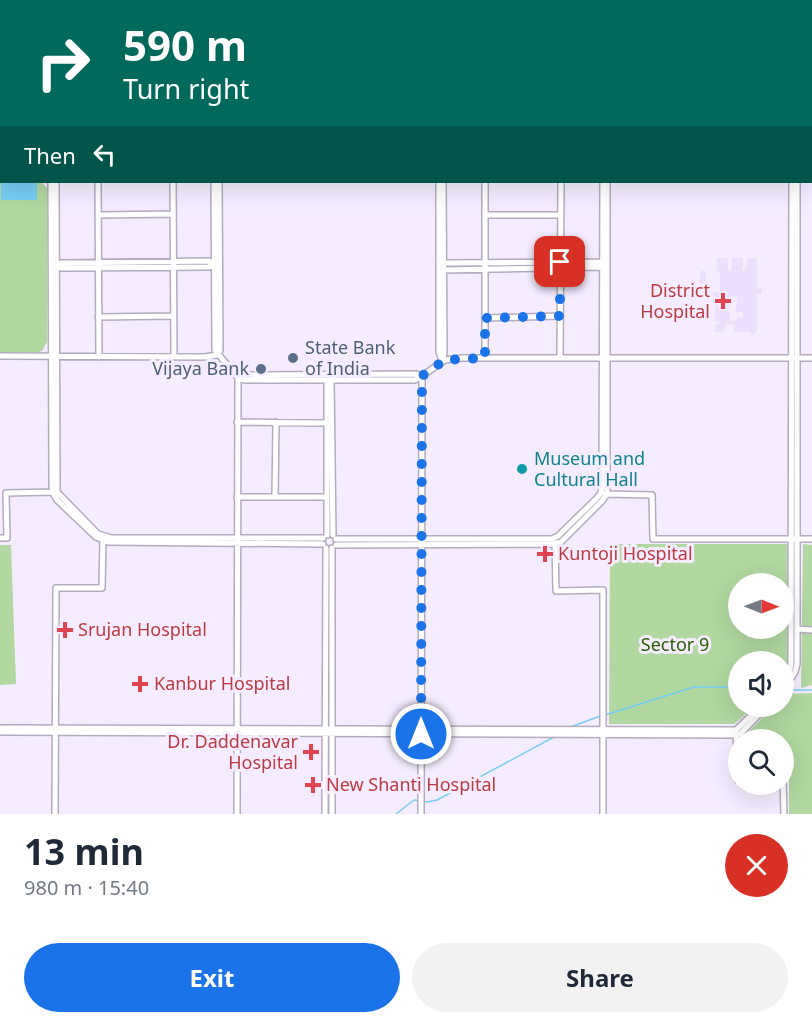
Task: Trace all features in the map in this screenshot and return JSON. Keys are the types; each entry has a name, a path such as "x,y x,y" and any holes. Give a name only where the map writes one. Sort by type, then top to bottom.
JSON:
{"street":[{"path":"51,183 55,492 57,500 96,537 330,542 555,541 604,494 652,495 652,539 812,539"},
{"path":"54,356 56,183"},
{"path":"98,183 99,357"},
{"path":"173,183 174,357"},
{"path":"214,183 214,350 238,378 245,380 416,374 422,376"},
{"path":"218,355 220,350 219,183"},
{"path":"441,183 444,266 442,362"},
{"path":"441,183 439,352 442,362"},
{"path":"485,183 485,358"},
{"path":"560,358 561,183"},
{"path":"604,494 605,183"},
{"path":"792,183 795,358"},
{"path":"791,651 797,183"},
{"path":"98,215 173,214"},
{"path":"485,215 560,215"},
{"path":"56,265 61,268 173,264 209,267 214,264"},
{"path":"444,266 604,265"},
{"path":"98,317 173,316"},
{"path":"485,318 560,316"},
{"path":"0,356 218,355"},
{"path":"422,376 442,362 462,358 812,358"},
{"path":"422,376 422,814"},
{"path":"237,814 238,378"},
{"path":"329,378 327,497 330,542"},
{"path":"326,814 329,731 329,378"},
{"path":"237,422 327,423"},
{"path":"275,497 276,422"},
{"path":"0,538 7,538 6,493 55,492"},
{"path":"237,497 327,497"},
{"path":"55,814 56,588 102,588 103,538"},
{"path":"794,539 797,629 797,664 794,669"},
{"path":"555,541 556,591 603,590 603,814"},
{"path":"797,629 812,630"},
{"path":"739,729 750,717"},
{"path":"745,729 756,717"},
{"path":"0,730 421,732 575,729 728,732"},
{"path":"329,731 332,814"},
{"path":"556,731 568,734 603,731"},
{"path":"783,795 784,814"}],"shaded area":[{"name":"District Hospital","path":"732,257 743,258 742,270 746,271 747,258 757,258 757,288 762,288 762,294 757,294 757,332 754,335 750,332 734,332 734,324 725,324 724,332 715,332 716,324 719,324 719,321 715,321 716,296 700,293 700,271 706,271 706,292 720,292 717,258 728,258 728,270 731,271","holes":["731,296 737,296 736,312 743,312 743,317 730,321 730,312 726,312 726,307 730,307"]}],"green space":[{"path":"0,183 42,183 47,188 47,342 42,351 38,352 0,352"},
{"name":"Sector 9","path":"610,544 787,544 787,573 728,573 728,639 787,639 787,651 728,651 728,717 742,717 734,724 609,724"},
{"path":"803,544 812,545 812,685 801,688"},
{"path":"0,545 11,545 16,684 0,685"},
{"path":"812,693 812,814 789,814 789,795 794,795 794,729 751,729 763,717 794,717 794,694"}],"water":[{"path":"1,183 37,183 37,200 1,200"}],"waterway":[{"path":"605,715 694,687 728,687"},
{"path":"794,690 812,690"},
{"path":"568,728 600,716"},
{"path":"396,814 414,800 427,802 437,800 554,737"}],"place":[{"name":"District Hospital","path":"723,301"},
{"name":"State Bank of India","path":"293,358"},
{"name":"Vijaya Bank","path":"261,369"},
{"name":"Museum and Cultural Hall","path":"522,469"},
{"name":"Kuntoji Hospital","path":"545,554"},
{"name":"Srujan Hospital","path":"65,630"},
{"name":"Kanbur Hospital","path":"140,684"},
{"name":"Dr. Daddenavar Hospital","path":"311,752"},
{"name":"New Shanti Hospital","path":"313,785"}],"route":[{"path":"421,734 422,376 445,360 485,358 485,318 560,316 560,262"}]}
